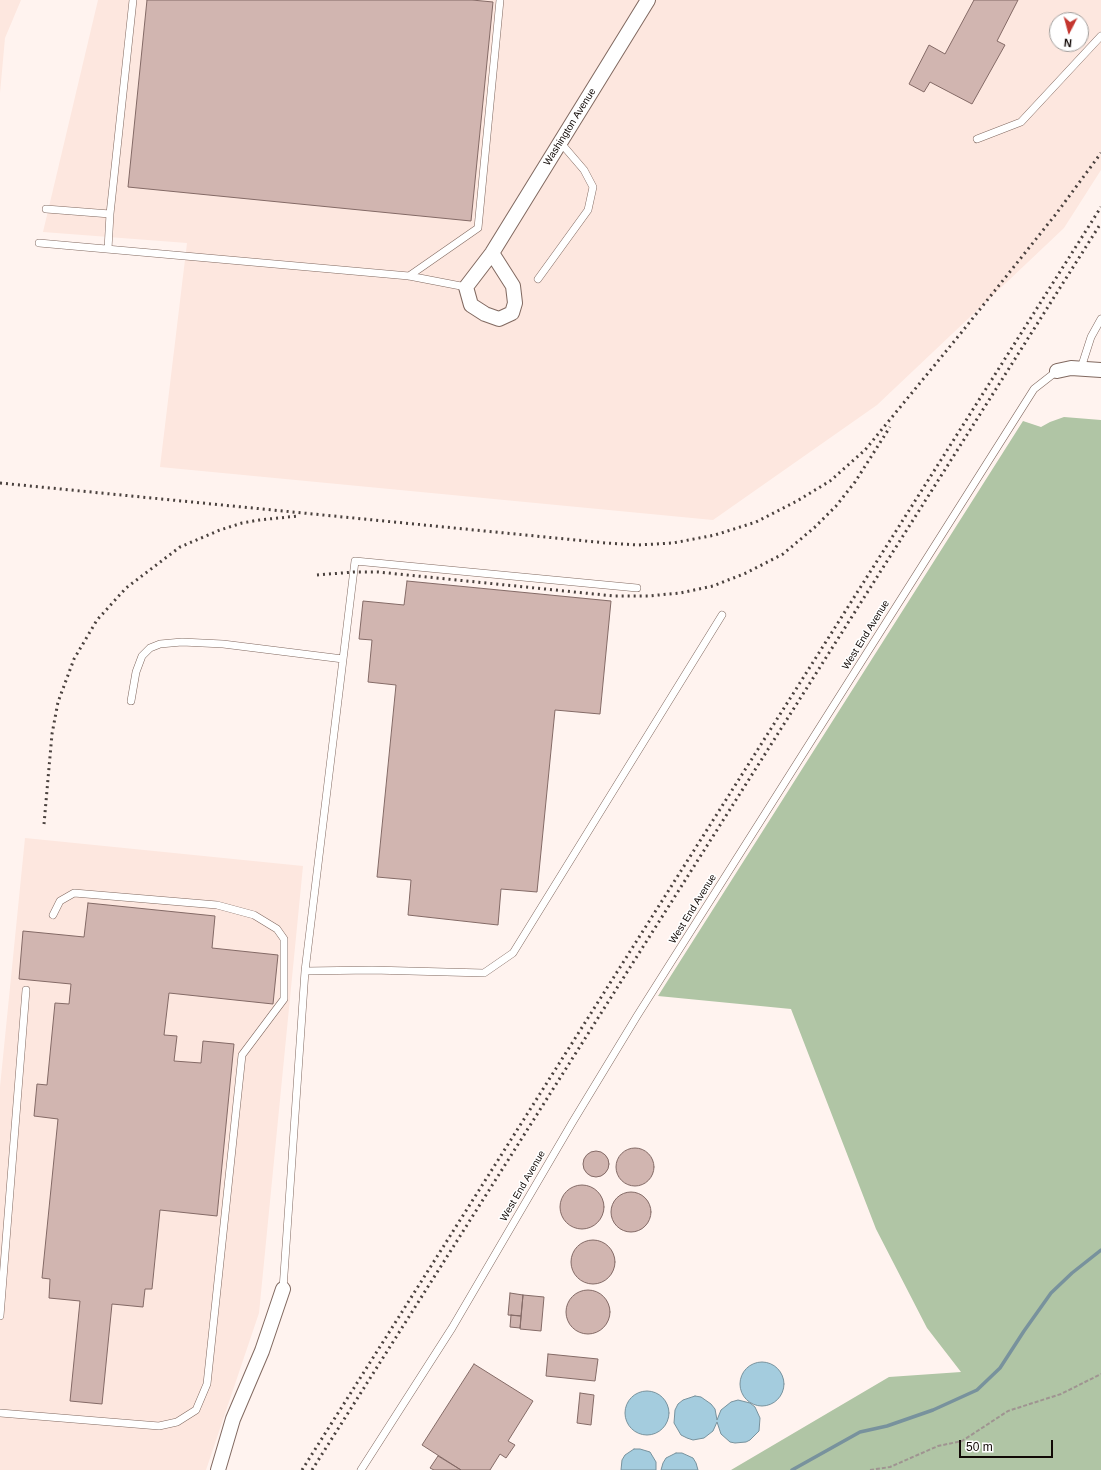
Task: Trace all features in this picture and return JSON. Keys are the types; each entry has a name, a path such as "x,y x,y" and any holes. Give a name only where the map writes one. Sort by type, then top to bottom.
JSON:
{"street":[{"name":"Washington Avenue","path":"466,287 492,253 648,0"},
{"path":"466,287 471,305 485,314 499,319 512,313 515,303 514,286 492,253"},
{"path":"1057,371 1071,368 1101,370"},
{"path":"218,1470 233,1419 262,1351 283,1289"}],"lane":[{"path":"108,249 110,214 133,0"},
{"path":"409,276 478,228 500,0"},
{"path":"977,139 1021,122 1101,36"},
{"path":"538,279 588,210 593,187 584,170 560,142"},
{"path":"46,209 110,214"},
{"path":"39,243 409,276 466,287"},
{"path":"1081,368 1091,337 1101,319"},
{"name":"West End Avenue","path":"361,1470 452,1328 572,1122 701,914 1034,389 1057,371"},
{"path":"283,1289 305,971 355,561 637,588"},
{"path":"305,971 372,970 484,973 513,953 722,615"},
{"path":"131,701 136,672 142,656 150,648 160,644 182,642 223,644 343,659"},
{"path":"0,1413 158,1426 177,1422 196,1410 208,1384 242,1055 284,999 284,939 277,928 254,915 217,905 74,892 60,901 53,915"},
{"path":"0,1316 26,990"}],"path":[{"path":"870,1470 890,1467 938,1446 962,1441 1008,1411 1061,1394 1101,1374"}],"shaded area":[{"path":"0,0 21,0 5,38 0,93"},
{"path":"98,0 1101,0 1101,170 1064,228 877,405 713,520 160,467 187,243 43,232"},
{"path":"25,838 303,866 259,1313 206,1470 0,1470 0,1087"}],"green space":[{"path":"1064,417 1101,420 1101,1470 731,1470 889,1377 961,1372 927,1328 876,1229 791,1009 658,996 1023,421 1041,427"}],"water":[{"path":"762,1362 774,1366 780,1372 784,1384 780,1396 774,1402 762,1406 750,1402 744,1396 740,1384 744,1372 750,1366"},
{"path":"647,1391 659,1395 665,1401 669,1413 665,1425 659,1431 647,1435 635,1431 629,1425 625,1413 629,1401 635,1395"},
{"path":"695,1396 701,1397 711,1404 715,1409 717,1420 721,1410 731,1402 738,1400 750,1403 755,1407 760,1418 759,1431 746,1442 730,1442 721,1434 717,1422 713,1431 704,1438 693,1440 681,1435 674,1423 675,1410 678,1404 683,1400"},
{"path":"634,1449 650,1452 656,1462 656,1470 621,1470 622,1460 625,1455"},
{"path":"676,1453 682,1453 693,1458 698,1470 661,1470 666,1458"}],"building":[{"path":"147,0 472,0 493,2 471,221 128,187"},
{"path":"974,0 1018,0 997,41 1005,45 972,104 930,82 924,92 909,84 929,45 945,54"},
{"path":"407,581 611,601 600,714 555,710 537,892 501,889 498,925 408,915 411,880 377,877 396,685 368,682 372,640 359,639 363,601 404,605"},
{"path":"88,903 215,916 212,948 278,955 273,1004 169,993 164,1035 177,1036 174,1061 201,1063 203,1041 234,1044 217,1216 160,1210 152,1289 145,1289 143,1307 112,1304 102,1404 70,1401 80,1301 49,1298 50,1279 42,1278 58,1119 34,1116 37,1084 47,1085 55,1003 69,1004 71,984 19,979 23,931 84,937"},
{"path":"631,1148 639,1148 649,1153 653,1160 653,1174 649,1181 639,1186 631,1186 621,1181 619,1178 616,1171 616,1163 621,1153 624,1151"},
{"path":"596,1151 605,1155 609,1164 605,1173 596,1177 587,1173 583,1164 587,1155"},
{"path":"578,1185 586,1185 598,1191 604,1203 604,1211 598,1223 586,1229 578,1229 566,1223 560,1211 560,1203 566,1191"},
{"path":"631,1192 639,1194 645,1198 649,1204 651,1212 649,1220 645,1226 639,1230 631,1232 623,1230 617,1226 613,1220 611,1212 613,1204 617,1198 623,1194"},
{"path":"589,1240 597,1240 602,1241 609,1246 614,1253 614,1271 609,1278 602,1283 589,1284 581,1281 574,1274 571,1266 571,1258 574,1250 581,1243"},
{"path":"584,1290 592,1290 597,1291 604,1296 609,1303 609,1321 604,1328 597,1333 584,1334 576,1331 569,1324 566,1316 566,1308 569,1300 576,1293"},
{"path":"510,1293 523,1295 521,1316 508,1315"},
{"path":"523,1295 544,1297 541,1331 520,1329"},
{"path":"511,1315 521,1316 520,1328 510,1327"},
{"path":"548,1354 598,1359 595,1381 546,1376"},
{"path":"474,1364 533,1401 508,1441 515,1445 506,1458 500,1454 490,1470 461,1470 422,1445"},
{"path":"580,1393 594,1395 591,1425 577,1423"},
{"path":"438,1456 461,1470 434,1470 430,1468"}],"waterway":[{"path":"792,1470 860,1432 887,1426 933,1410 977,1390 1000,1368 1051,1293 1072,1273 1101,1250"}],"railway":[{"path":"0,483 606,543 638,545 673,543 715,535 756,522 797,501 830,481 865,450 1056,214 1101,153"},
{"path":"302,1470 1101,207"},
{"path":"312,1470 1101,223"},
{"path":"317,575 378,572 614,596 648,596 680,593 713,586 746,573 783,554 815,527 836,506 855,482 890,427"},
{"path":"44,824 52,734 58,702 74,659 97,620 126,588 180,547 220,530 242,523 298,516"}]}
